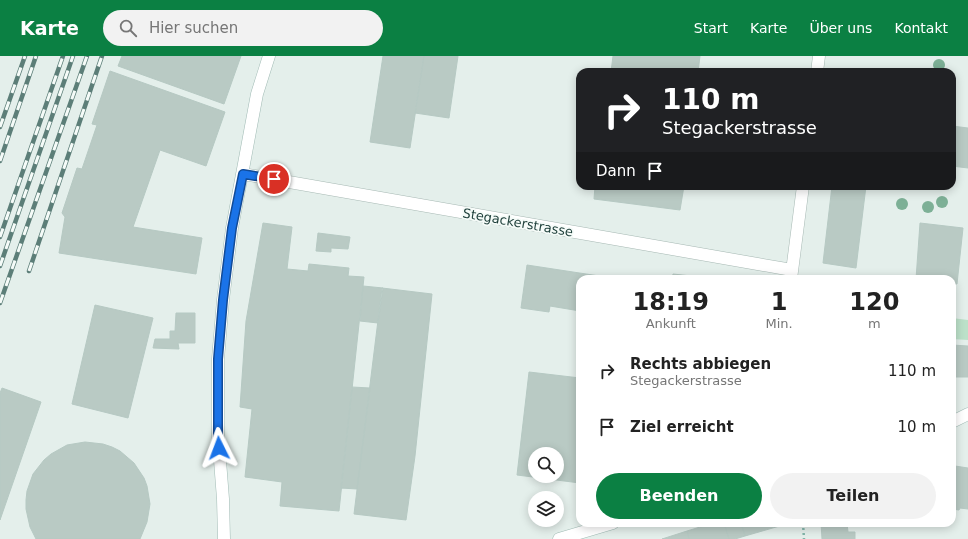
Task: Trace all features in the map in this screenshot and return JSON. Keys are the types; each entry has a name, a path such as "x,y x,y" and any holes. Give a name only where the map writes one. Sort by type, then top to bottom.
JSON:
{"street":[{"path":"224,539 223,500 218,435 218,359 223,300 232,228 257,94 269,56"},
{"path":"818,68 819,56"},
{"name":"Stegackerstrasse","path":"243,174 792,274"},
{"path":"792,274 802,190"},
{"path":"956,420 968,414"},
{"path":"559,539 592,534 605,527"}],"path":[{"path":"804,527 804,539"}],"green space":[{"path":"956,318 968,320 968,340 956,339"}],"building":[{"path":"122,56 241,56 224,104 118,66"},
{"path":"383,56 424,56 410,148 370,142"},
{"path":"424,56 458,56 449,118 415,113"},
{"path":"613,56 700,56 698,68 612,68"},
{"path":"110,71 225,112 206,166 160,150 133,227 202,238 196,274 59,253 65,217 62,213 77,168 82,169 97,125 92,124"},
{"path":"956,126 968,128 968,168 956,166"},
{"path":"595,190 683,190 680,210 594,199"},
{"path":"832,190 866,190 856,268 823,263"},
{"path":"263,223 292,227 287,269 308,271 309,264 349,268 348,276 364,277 339,511 280,506 282,482 245,477 252,409 240,407 246,321"},
{"path":"920,223 963,228 957,284 956,275 916,275"},
{"path":"318,233 350,237 348,249 331,248 331,252 316,251"},
{"path":"527,265 593,275 576,275 576,310 550,306 549,312 521,308"},
{"path":"363,286 383,288 378,323 360,321"},
{"path":"382,288 432,294 415,456 406,520 354,514"},
{"path":"95,305 153,318 128,418 72,404"},
{"path":"176,313 195,313 195,343 178,343 179,349 153,348 155,339 170,339 170,331 175,331"},
{"path":"956,345 968,346 968,377 956,377"},
{"path":"529,372 576,378 576,482 564,481 564,447 528,447 528,476 517,475"},
{"path":"352,387 370,388 357,489 341,488"},
{"path":"2,388 41,402 0,520 0,393"},
{"path":"85,442 103,444 120,451 134,463 144,478 150,504 147,522 140,539 36,539 30,527 26,509 27,491 33,474 51,454 67,445"},
{"path":"956,466 968,468 968,509 960,508 959,510 956,510"},
{"path":"700,527 725,527 729,539 689,539 687,531"},
{"path":"725,527 742,527 745,536 729,539"},
{"path":"742,527 776,527 745,536"},
{"path":"821,527 847,527 848,532 855,532 855,539 822,539"},
{"path":"687,531 689,539 662,539"}],"railway":[{"path":"0,127 25,56"},
{"path":"0,161 36,56"},
{"path":"0,237 63,56"},
{"path":"0,266 73,56"},
{"path":"0,303 87,56"},
{"path":"29,271 102,56"}],"route":[{"path":"219,448 218,359 223,300 232,228 243,174 274,179"}]}
